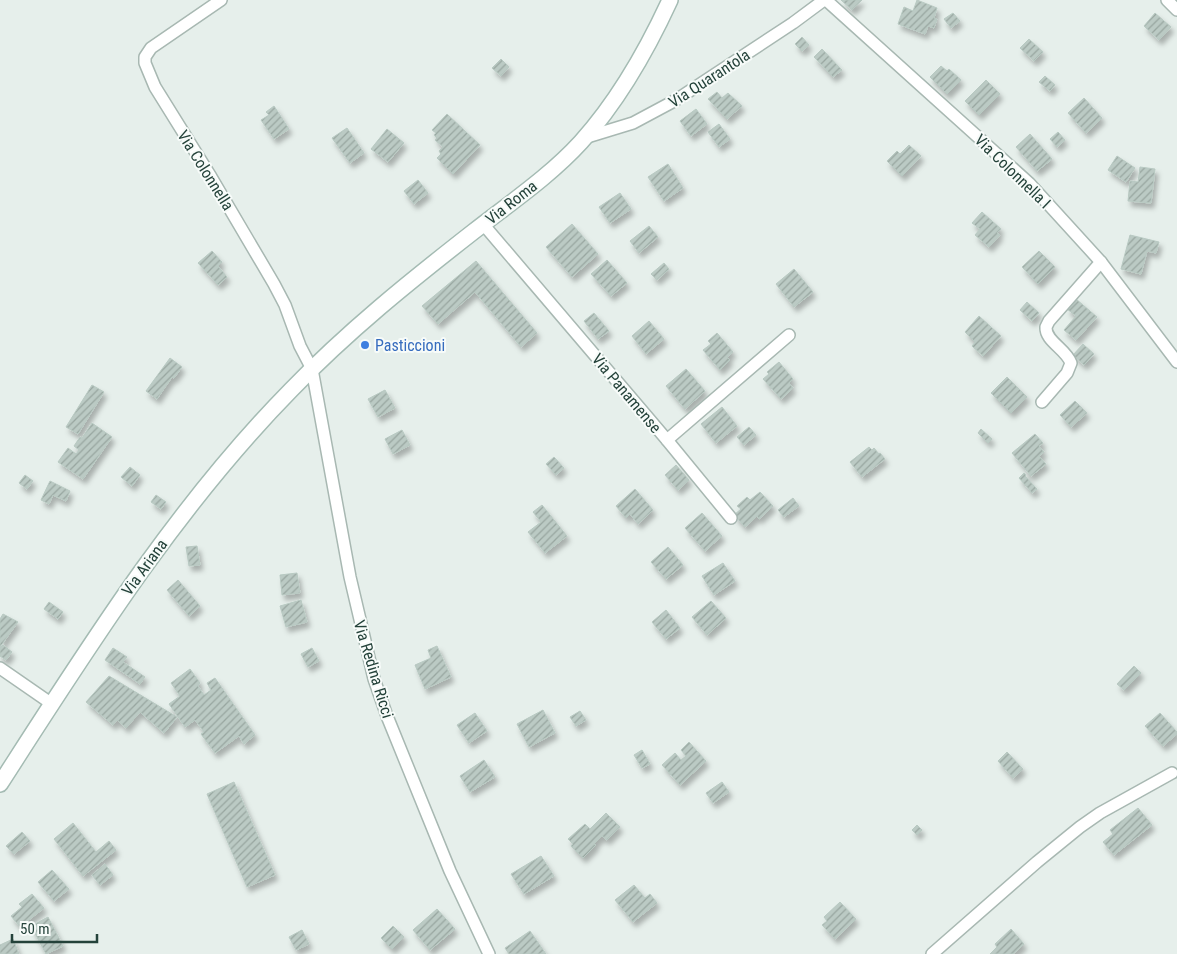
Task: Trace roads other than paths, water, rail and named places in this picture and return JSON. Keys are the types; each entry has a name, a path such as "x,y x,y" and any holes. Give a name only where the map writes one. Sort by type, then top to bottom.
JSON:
{"main road":[{"name":"Via Roma","path":"312,369 387,300 540,180 584,138 623,85 670,0"},
{"name":"Via Ariana","path":"0,784 119,602 174,525 246,438 312,369"}],"street":[{"name":"Via Colonnella","path":"221,0 151,48 145,57 145,62 162,99 211,177 274,284 285,305 300,346 312,369"},
{"name":"Via Quarantola","path":"584,138 633,123 676,100 825,0"},
{"name":"Via Colonnella I","path":"825,0 1029,184 1101,262 1177,362"},
{"path":"1167,0 1177,10"},
{"name":"Via Panamense","path":"483,224 667,440 789,335"},
{"path":"1042,402 1067,373 1071,363 1065,353 1048,336 1046,327 1101,262"},
{"name":"Via Redina Ricci","path":"312,369 350,577 374,679 387,716 450,870 489,954"},
{"path":"667,440 731,518"},
{"path":"0,668 52,704"},
{"path":"932,954 1080,827 1100,813 1172,773"}],"place":[{"name":"Pasticcioni","path":"365,345"}]}
